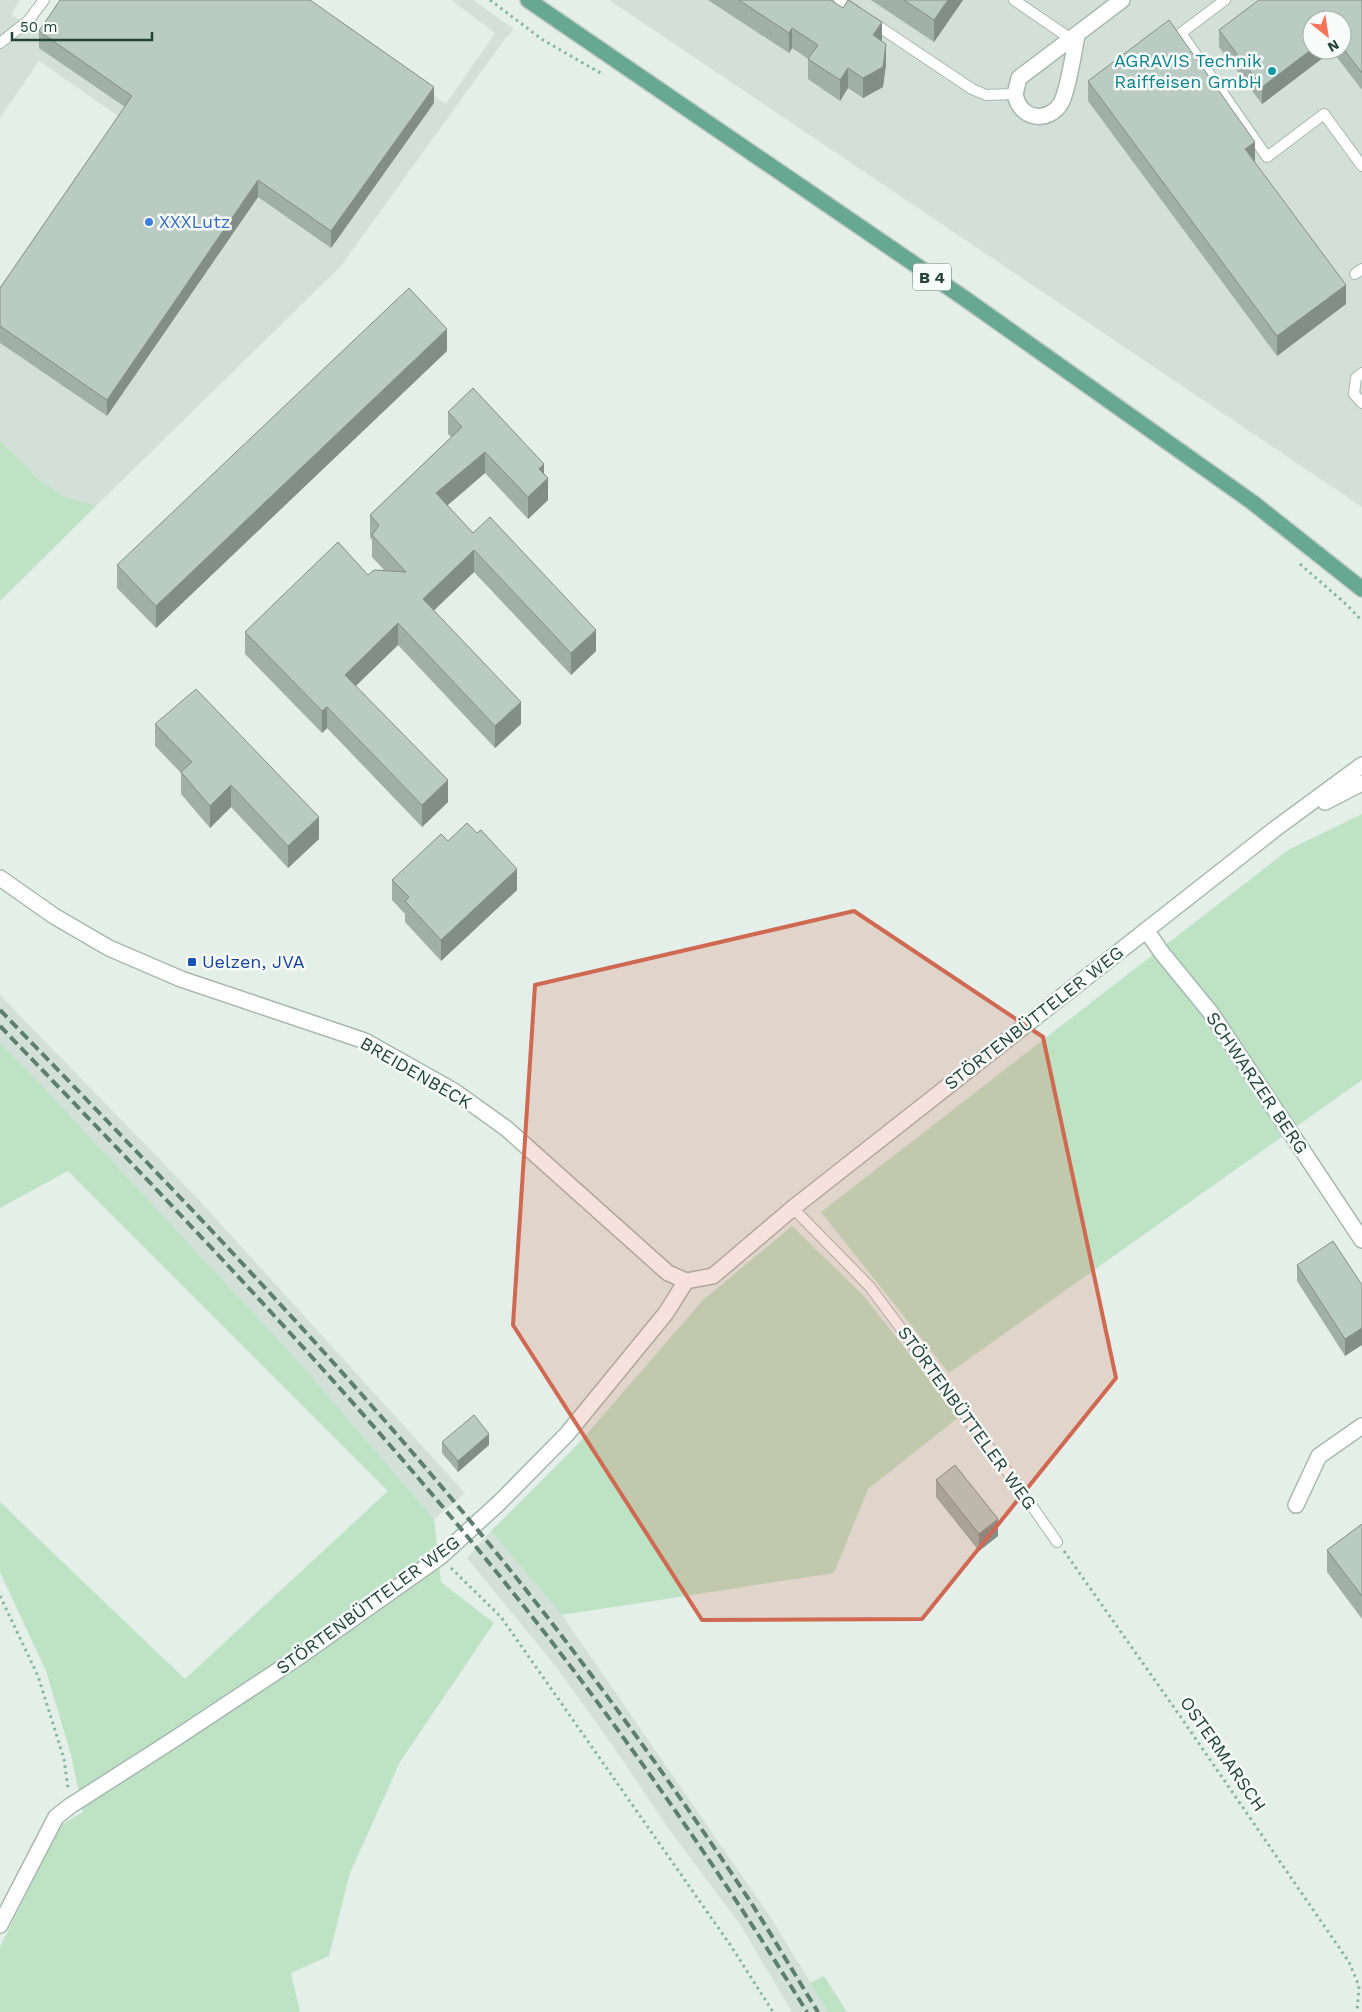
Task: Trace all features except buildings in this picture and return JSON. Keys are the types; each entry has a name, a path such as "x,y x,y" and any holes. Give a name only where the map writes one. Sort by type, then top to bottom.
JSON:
{"main road":[{"name":"B 4","path":"528,0 980,310 1252,502 1362,589"},
{"name":"B 4","path":"1329,564 1362,600"}],"street":[{"path":"1074,37 1063,99 1057,109 1050,114 1034,116 1023,110 1015,94 1018,78 1122,0"},
{"name":"STÖRTENBÜTTELER WEG","path":"0,1925 56,1817 303,1654 440,1557 500,1502 567,1434 666,1313 686,1281 713,1276 793,1208 1146,930 1275,829 1362,765"},
{"name":"STÖRTENBÜTTELER WEG","path":"1275,829 1362,783"},
{"name":"BREIDENBECK","path":"0,878 54,916 109,948 181,979 365,1041 454,1091 507,1130 668,1272 686,1281"},
{"name":"SCHWARZER BERG","path":"1146,930 1162,953 1211,1013 1362,1240"},
{"path":"1296,1505 1319,1456 1362,1426"}],"lane":[{"path":"0,44 28,21 44,0"},
{"path":"839,0 972,89 986,95 1015,94"},
{"path":"1014,0 1074,37"},
{"path":"1225,0 1181,33 1267,157 1324,114 1362,166"},
{"path":"1362,373 1356,378 1354,394 1362,403"},
{"name":"STÖRTENBÜTTELER WEG","path":"793,1208 870,1288 1015,1482 1057,1542"}],"path":[{"path":"490,0 543,40 609,77"},
{"path":"1296,560 1362,621"},
{"name":"OSTERMARSCH","path":"1057,1542 1302,1892 1349,1962 1360,1986"},
{"path":"440,1557 501,1617 731,1946 773,2012"},
{"path":"0,1596 38,1676 64,1759 70,1806"},
{"path":"1357,2012 1360,1986"}],"highlighted area":[{"path":"854,911 1043,1037 1116,1378 922,1619 702,1620 513,1325 535,985"}],"shaded area":[{"path":"0,0 20,0 11,14 38,33 62,0 132,113 121,118 39,61 0,118"},
{"path":"292,0 446,104 495,33 451,0 473,0 514,29 504,40 341,266 96,506 64,497 36,477 0,440 0,343 107,416 258,197 331,247"},
{"path":"609,0 1362,0 1362,507"},
{"path":"0,995 198,1199 465,1493 434,1519 298,1361 0,1043"},
{"path":"491,1531 562,1615 773,1921 828,2012 792,2012 741,1926 668,1828 613,1746 557,1668 467,1558"}],"green space":[{"path":"0,440 36,477 64,497 96,506 0,601"},
{"path":"1362,814 1362,1080 949,1373 821,1212 1288,850"},
{"path":"0,1043 298,1361 434,1519 441,1582 494,1623 400,1762 350,1873 329,1956 291,1973 300,2012 0,2012 0,1947 61,1825 83,1812 71,1755 46,1671 0,1572 0,1502 185,1679 388,1491 68,1171 0,1208"},
{"path":"792,1226 863,1295 959,1417 868,1489 834,1573 562,1615 491,1531 579,1443 703,1300"},
{"path":"824,1976 847,2012 828,2012 810,1983"}],"railway":[{"path":"0,1010 299,1324 442,1487 510,1570 644,1746 750,1901 818,2012"},
{"path":"0,1026 148,1180 293,1336 434,1497 502,1579 600,1705 661,1791 721,1878 807,2012"}],"place":[{"name":"AGRAVIS Technik Raiffeisen GmbH","path":"1272,71"},
{"name":"XXXLutz","path":"149,222"},
{"name":"Uelzen, JVA","path":"192,962"}]}
